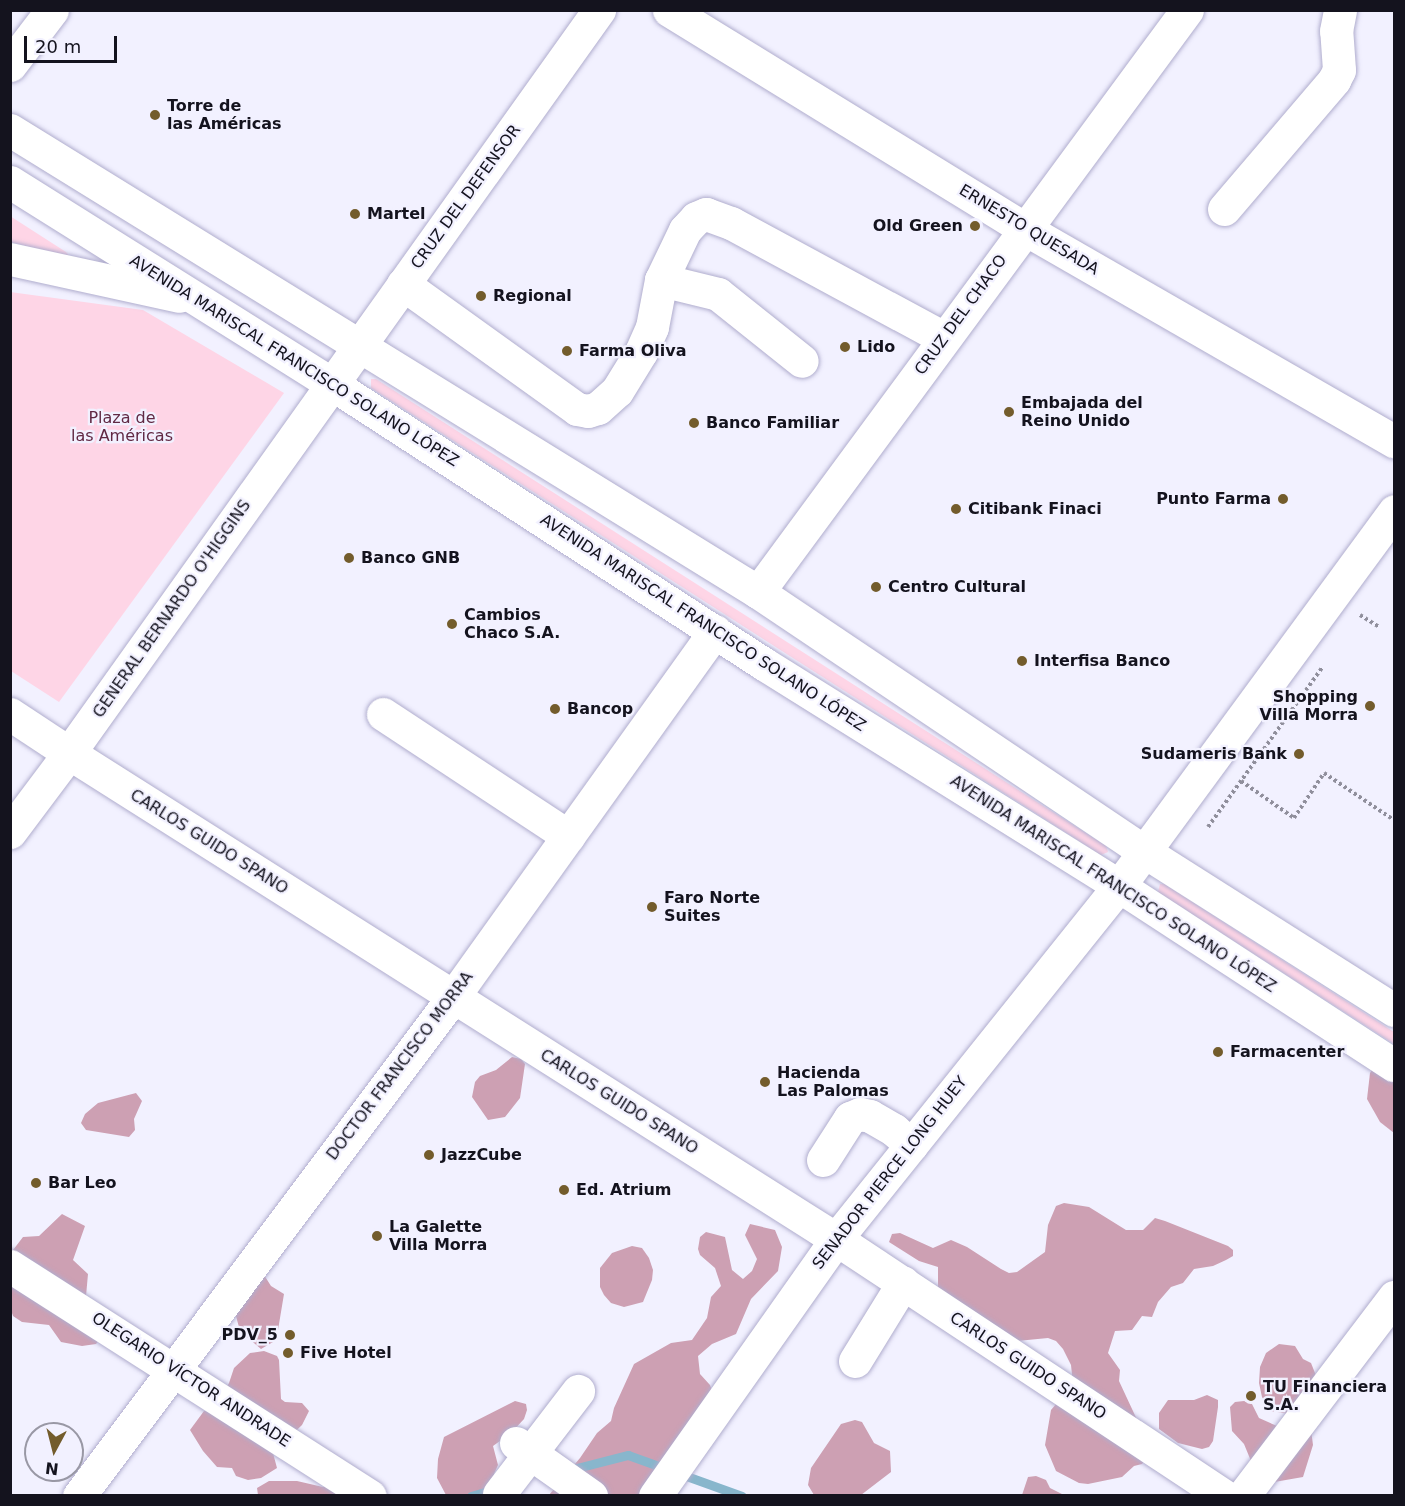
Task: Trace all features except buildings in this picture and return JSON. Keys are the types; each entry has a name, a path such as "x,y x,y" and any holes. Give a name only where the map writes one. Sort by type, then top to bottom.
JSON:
{"main road":[{"path":"10,65 52,10"},
{"name":"CRUZ DEL DEFENSOR","path":"332,384 599,10"},
{"name":"ERNESTO QUESADA","path":"669,10 1025,229 1395,441"},
{"name":"CRUZ DEL CHACO","path":"758,592 1187,10"},
{"path":"1224,209 1334,80 1339,70 1336,31 1340,10"},
{"name":"AVENIDA MARISCAL FRANCISCO SOLANO LÓPEZ","path":"10,130 758,592 1134,866 1395,1065"},
{"name":"AVENIDA MARISCAL FRANCISCO SOLANO LÓPEZ","path":"10,182 332,384 707,642 1134,866 1395,1010"},
{"path":"403,284 577,409 588,411 598,408 616,391 641,352 652,327 661,280 685,230 696,218 706,214 731,223 944,338"},
{"path":"10,260 201,301"},
{"path":"661,280 718,294 802,361"},
{"name":"GENERAL BERNARDO O'HIGGINS","path":"10,832 69,753 332,384"},
{"name":"SENADOR PIERCE LONG HUEY","path":"655,1496 836,1239 1134,866 1395,511"},
{"name":"DOCTOR FRANCISCO MORRA","path":"79,1496 453,997 707,642"},
{"name":"CARLOS GUIDO SPANO","path":"10,714 836,1239 1225,1496"},
{"path":"383,714 568,836"},
{"path":"823,1160 850,1118 860,1114 870,1116 894,1130 911,1145"},
{"name":"OLEGARIO VÍCTOR ANDRADE","path":"10,1266 173,1368 370,1496"},
{"path":"855,1361 903,1283"},
{"path":"1243,1496 1395,1297"},
{"path":"499,1494 523,1448 578,1391"},
{"path":"523,1448 591,1496"}],"path":[{"path":"1355,622 1367,605"},
{"path":"1360,615 1379,627"},
{"path":"1208,827 1329,658"},
{"path":"1241,781 1294,818 1324,773 1395,820"}],"green space":[{"path":"10,216 66,252 72,259 11,242"},
{"name":"Plaza de las Américas","path":"10,292 143,310 284,393 59,702 11,671"},
{"path":"371,379 376,379 1106,846 1108,852 1101,855 371,388"},
{"path":"1160,884 1164,884 1394,1032 1394,1044 1158,892"}],"shaded area":[{"path":"512,1057 521,1059 525,1064 520,1098 505,1117 488,1120 472,1097 475,1082 480,1076 496,1070"},
{"path":"1374,1067 1394,1080 1394,1133 1380,1122 1367,1099 1370,1073"},
{"path":"136,1093 142,1101 134,1119 135,1130 129,1137 86,1130 81,1123 85,1114 98,1103"},
{"path":"1064,1203 1089,1207 1126,1230 1143,1230 1155,1218 1228,1246 1233,1250 1233,1256 1213,1266 1194,1269 1183,1283 1171,1287 1158,1302 1152,1317 1142,1316 1132,1330 1115,1331 1108,1353 1120,1370 1119,1381 1152,1452 1142,1464 1134,1466 1122,1477 1088,1484 1079,1483 1056,1471 1045,1445 1051,1410 1073,1384 1071,1365 1063,1349 1056,1341 1048,1338 1017,1341 938,1288 938,1267 919,1261 889,1242 892,1234 900,1233 933,1248 951,1240 967,1247 1009,1273 1017,1272 1045,1252 1048,1225 1056,1206"},
{"path":"62,1214 85,1226 73,1260 88,1274 86,1296 105,1333 96,1344 82,1346 61,1342 49,1325 22,1322 13,1316 11,1310 10,1254 23,1237 39,1236"},
{"path":"750,1224 775,1230 782,1247 778,1271 751,1299 736,1334 712,1344 698,1356 700,1374 710,1385 717,1405 651,1495 549,1495 580,1458 597,1433 611,1421 614,1408 634,1364 671,1343 692,1340 707,1318 711,1297 721,1286 715,1268 700,1255 698,1249 700,1237 706,1232 725,1237 732,1270 743,1279 752,1271 757,1259 745,1235"},
{"path":"632,1246 642,1248 649,1258 653,1270 652,1280 643,1302 624,1307 611,1303 604,1295 600,1287 600,1268 612,1253"},
{"path":"264,1275 271,1286 284,1294 278,1330 273,1342 261,1349 240,1331 233,1305"},
{"path":"1279,1344 1295,1346 1303,1359 1311,1363 1317,1378 1289,1414 1271,1411 1262,1397 1259,1383 1260,1367 1266,1353"},
{"path":"264,1351 277,1356 279,1360 281,1399 285,1402 302,1403 309,1411 302,1425 273,1453 277,1468 261,1478 248,1480 236,1476 232,1468 217,1467 203,1451 190,1430 204,1411 213,1412 229,1383 234,1368 250,1353"},
{"path":"1207,1395 1218,1400 1213,1441 1209,1447 1202,1449 1178,1443 1159,1429 1159,1413 1168,1400 1194,1400"},
{"path":"515,1401 526,1404 527,1410 524,1419 511,1433 493,1446 498,1465 494,1474 494,1495 446,1495 437,1478 438,1459 444,1437"},
{"path":"1244,1401 1252,1404 1259,1418 1277,1426 1311,1430 1313,1445 1303,1477 1268,1483 1251,1461 1244,1444 1232,1431 1230,1407 1235,1402"},
{"path":"855,1420 862,1422 874,1443 890,1451 891,1472 861,1495 814,1495 808,1485 811,1468 841,1424"},
{"path":"1036,1476 1046,1480 1050,1488 1064,1495 1022,1495 1028,1477"},
{"path":"269,1481 297,1481 323,1487 339,1481 355,1495 258,1495 257,1488"}],"waterway":[{"path":"569,1470 628,1455 742,1496"},
{"path":"471,1496 492,1490"}],"place":[{"name":"Torre de las Américas","path":"155,115"},
{"name":"Martel","path":"355,214"},
{"name":"Old Green","path":"975,226"},
{"name":"Regional","path":"481,296"},
{"name":"Lido","path":"845,347"},
{"name":"Farma Oliva","path":"567,351"},
{"name":"Embajada del Reino Unido","path":"1009,412"},
{"name":"Banco Familiar","path":"694,423"},
{"name":"Punto Farma","path":"1283,499"},
{"name":"Citibank Finaci","path":"956,509"},
{"name":"Banco GNB","path":"349,558"},
{"name":"Centro Cultural","path":"876,587"},
{"name":"Cambios Chaco S.A.","path":"452,624"},
{"name":"Interfisa Banco","path":"1022,661"},
{"name":"Shopping Villa Morra","path":"1370,706"},
{"name":"Bancop","path":"555,709"},
{"name":"Sudameris Bank","path":"1299,754"},
{"name":"Faro Norte Suites","path":"652,907"},
{"name":"Farmacenter","path":"1218,1052"},
{"name":"Hacienda Las Palomas","path":"765,1082"},
{"name":"JazzCube","path":"429,1155"},
{"name":"Bar Leo","path":"36,1183"},
{"name":"Ed. Atrium","path":"564,1190"},
{"name":"La Galette Villa Morra","path":"377,1236"},
{"name":"PDV_5","path":"290,1335"},
{"name":"Five Hotel","path":"288,1353"},
{"name":"TU Financiera S.A.","path":"1251,1396"}]}
